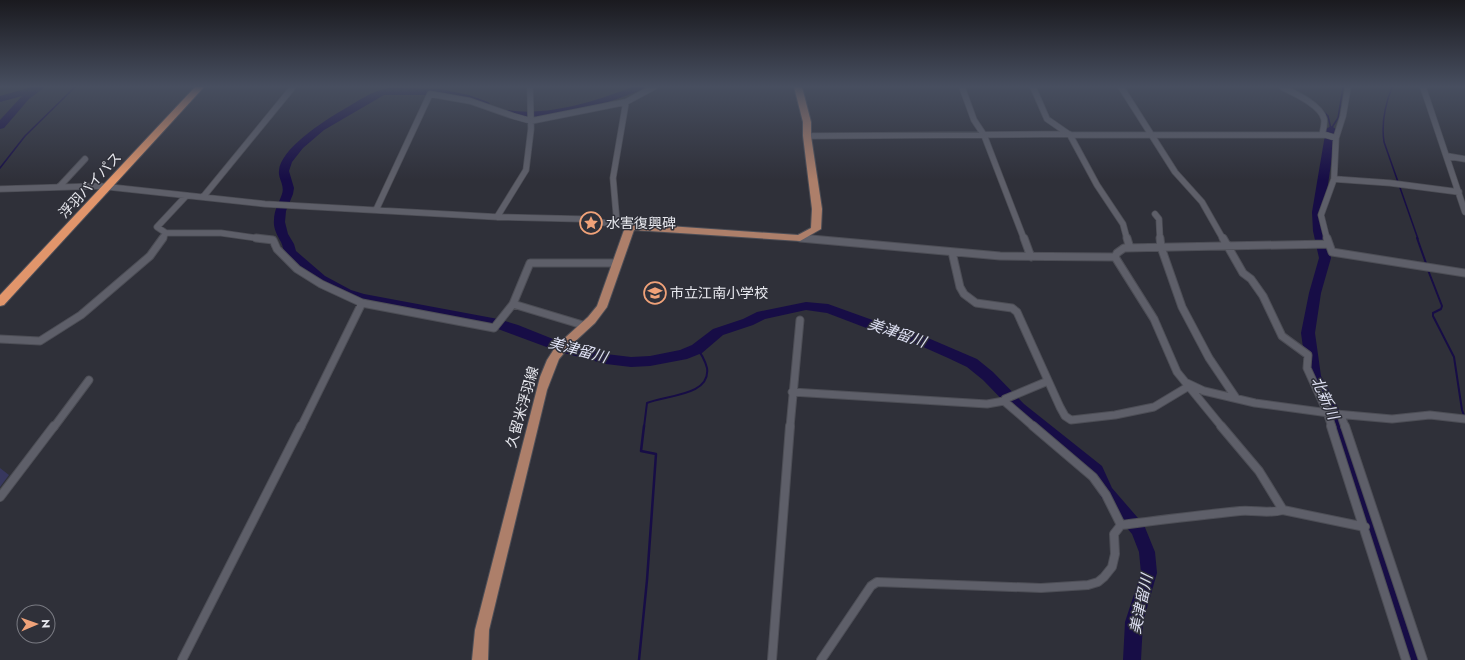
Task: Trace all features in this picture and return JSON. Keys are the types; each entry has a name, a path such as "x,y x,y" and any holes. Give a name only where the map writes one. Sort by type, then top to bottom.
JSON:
{"highway":[{"name":"浮羽バイパス","path":"0,302 171,118"}],"main road":[{"path":"631,228 800,238 812,233 816,229 817,224 815,190 806,118"},
{"name":"久留米浮羽線","path":"480,660 484,622 541,390 555,356 596,317 602,307 623,240 631,228"}],"street":[{"path":"203,197 268,118"},
{"path":"376,210 419,118"},
{"path":"515,118 531,120 543,118"},
{"path":"617,224 613,178 623,118"},
{"path":"973,118 984,135 1031,257"},
{"path":"1046,118 1069,134 1097,185 1118,214 1123,224 1130,248"},
{"path":"1140,118 1175,172 1202,202 1243,273 1250,279 1263,296 1282,336 1308,355 1307,368 1327,412 1406,660"},
{"path":"1324,118 1325,122 1324,135"},
{"path":"1342,118 1335,137 1334,179 1321,215 1327,244 1332,252 1465,273"},
{"path":"1434,118 1465,212"},
{"path":"497,217 526,170 530,153 531,120"},
{"path":"807,136 1069,134 1324,135 1335,137"},
{"path":"1447,156 1465,159"},
{"path":"59,187 85,159"},
{"path":"1334,179 1394,184 1459,192"},
{"path":"0,189 107,187 265,204 497,217 581,219 617,224 631,228"},
{"path":"186,196 157,227 166,233 221,233 273,240 277,249 297,269 321,284 362,302 494,328 513,304 530,263 617,263"},
{"path":"1154,214 1159,219 1161,247 1182,307 1209,358 1236,398"},
{"path":"0,339 40,341 81,315 150,256 166,233"},
{"path":"800,238 952,252 1031,257 1115,257"},
{"path":"1115,257 1119,251 1124,248 1327,244"},
{"path":"952,252 960,287 964,294 976,303 1012,308 1017,312 1065,416 1071,420 1115,415 1154,407 1187,384"},
{"path":"1115,257 1154,318 1177,372 1259,470 1284,510"},
{"path":"182,660 322,386 362,302"},
{"path":"513,304 586,326"},
{"path":"772,660 780,577 792,392 800,320"},
{"path":"0,497 89,380"},
{"path":"792,392 987,404 1004,400 1048,381"},
{"path":"1187,384 1204,391 1255,403 1339,414 1392,419 1430,416 1462,418"},
{"path":"1004,400 1093,477 1124,525"},
{"path":"1339,414 1422,660"},
{"path":"821,660 871,586 877,582 1083,587 1097,582 1111,570 1116,551 1114,534 1124,525 1195,515 1252,510 1270,513 1284,510 1364,527"}],"waterway":[{"path":"0,126 7,118"},
{"path":"0,168 25,136 44,118"},
{"name":"美津留川","path":"337,118 320,128 299,146 287,162 284,171 289,188 288,194 280,211 279,222 282,234 288,244 290,252 296,259 321,279 347,293 364,298 498,324 513,328 560,347 606,359 631,362 650,361 682,355 697,349 718,332 748,322 762,315 806,306 828,309 874,326 916,338 972,363 988,376 1019,408 1097,471 1106,492 1138,530 1147,552 1149,573 1134,622 1132,660"},
{"path":"1328,118 1331,129 1338,118"},
{"path":"1384,118 1384,142 1418,239"},
{"name":"北新川","path":"1331,129 1318,212 1319,231 1325,258 1315,293 1308,333 1312,368 1314,376 1331,407 1414,660"},
{"path":"1417,238 1427,266"},
{"path":"1428,270 1442,306 1441,309 1433,313 1433,316 1454,357 1462,410 1465,418"},
{"path":"644,427 647,403 686,393 702,384 706,377 707,368 697,349"},
{"path":"639,660 647,580 656,454 641,451 644,426"}],"place":[{"name":"水害復興碑","path":"591,223"},
{"name":"市立江南小学校","path":"655,293"}]}
